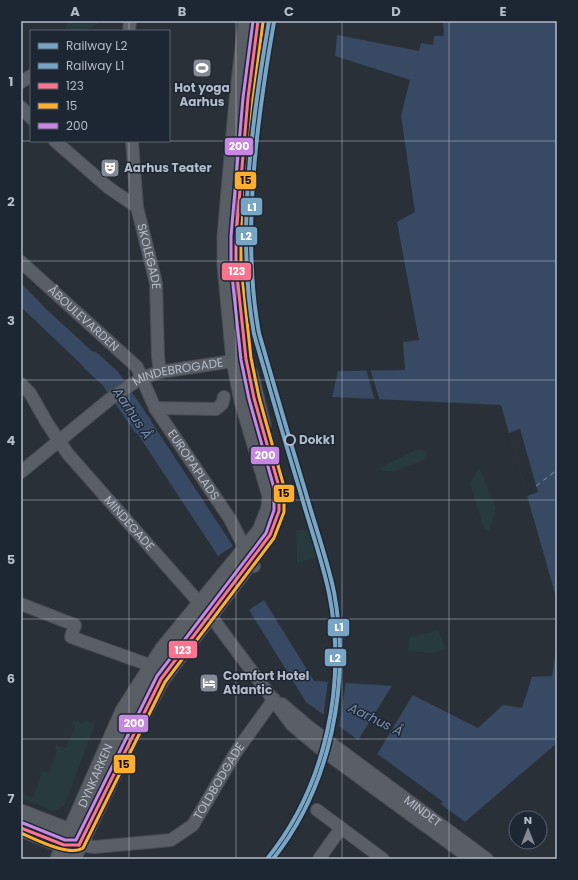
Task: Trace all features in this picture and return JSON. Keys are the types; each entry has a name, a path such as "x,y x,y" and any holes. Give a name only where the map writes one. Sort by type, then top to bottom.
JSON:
{"street":[{"path":"241,360 227,290 226,236 238,100 247,21"},
{"path":"21,604 75,625 71,636 152,666 206,610 250,559 267,519 270,496 243,401 236,236 248,98 258,21"},
{"path":"21,82 30,77"},
{"path":"56,142 108,188 138,207"},
{"name":"SKOLEGADE","path":"132,142 138,207 156,283 158,357 160,372"},
{"name":"ÅBOULEVARDEN","path":"21,262 137,367 141,378"},
{"name":"MINDEBROGADE","path":"21,472 112,398 130,384 141,378 160,372 241,360"},
{"name":"EUROPAPLADS","path":"141,378 155,408 230,519 250,559"},
{"name":"MINDEGADE","path":"21,384 30,393 58,442 206,610"},
{"path":"155,408 216,409 222,404 224,397"},
{"path":"206,610 289,721 302,734 355,767"},
{"name":"DYNKARKEN","path":"69,848 158,684 206,610"},
{"name":"DYNKARKEN","path":"69,848 121,715 152,666"},
{"name":"TOLDBODGADE","path":"69,848 171,840 193,825 236,752 274,699"},
{"name":"MINDET","path":"355,767 471,859"},
{"name":"MINDET","path":"355,767 487,859"},
{"path":"317,810 383,859"},
{"path":"21,813 69,848"},
{"path":"21,828 69,848"},
{"path":"319,859 341,828"}],"green space":[{"path":"68,21 103,21 86,30 65,30"},
{"path":"418,449 426,451 427,459 395,471 383,471 380,468"},
{"path":"479,467 496,509 489,532 484,529 470,483"},
{"path":"315,529 323,555 297,563 296,530"},
{"path":"438,630 446,649 434,653 408,651 409,638"},
{"path":"73,720 83,724 85,720 95,724 64,806 54,811 21,798 21,793 33,798 42,771 49,773 57,750 55,749 56,745 66,748 75,726 72,724"}],"water":[{"path":"443,21 557,21 557,600 501,405 332,397 338,371 405,370 403,342 419,340 397,222 415,212 401,116 410,80 335,56 337,35 419,51 421,43 433,45 434,36 444,36"},
{"path":"21,283 46,309 117,374 103,385 21,307"},
{"path":"135,397 233,546 218,556 120,407"},
{"path":"264,600 314,681 395,686 478,728 503,705 522,708 532,677 552,676 557,643 557,743 465,822 441,804 442,801 306,702 249,610"}],"pier":[{"path":"366,369 370,369 380,401 375,401"},
{"path":"520,429 538,492 527,496 509,433"},
{"path":"328,680 346,681 339,729 323,717"},
{"path":"393,684 414,693 376,756 357,742"}],"waterway":[{"name":"Aarhus Å","path":"91,361 110,378 142,425"}],"ferry route":[{"path":"536,486 557,470"}],"rail line":[{"name":"L2","path":"267,859 287,830 304,799 317,767 327,733 333,698 335,663 334,628 326,580 254,334 249,296 246,258 248,178 257,97 269,21"},
{"name":"L1","path":"273,859 293,830 309,799 322,766 332,732 340,662 339,627 331,579 259,333 254,296 251,257 253,178 262,98 274,22"}],"transit line":[{"name":"200","path":"23,823 65,840 76,840 157,676 266,533 274,510 274,488 249,399 241,360 231,266 231,236 243,98 253,21"},
{"name":"123","path":"79,845 161,679 270,535 279,511 279,487 254,398 246,359 236,266 236,236 248,98 258,21"},
{"name":"15","path":"21,833 61,849 77,850 83,848 165,682 274,538 284,512 284,487 259,397 251,358 241,266 241,236 253,99 263,22"},
{"name":"123","path":"21,828 64,845 79,845"}],"place":[{"name":"Hot yoga Aarhus","path":"202,68"},
{"name":"Aarhus Teater","path":"110,168"},
{"name":"Dokk1","path":"290,440"},
{"name":"Comfort Hotel Atlantic","path":"209,683"}]}
